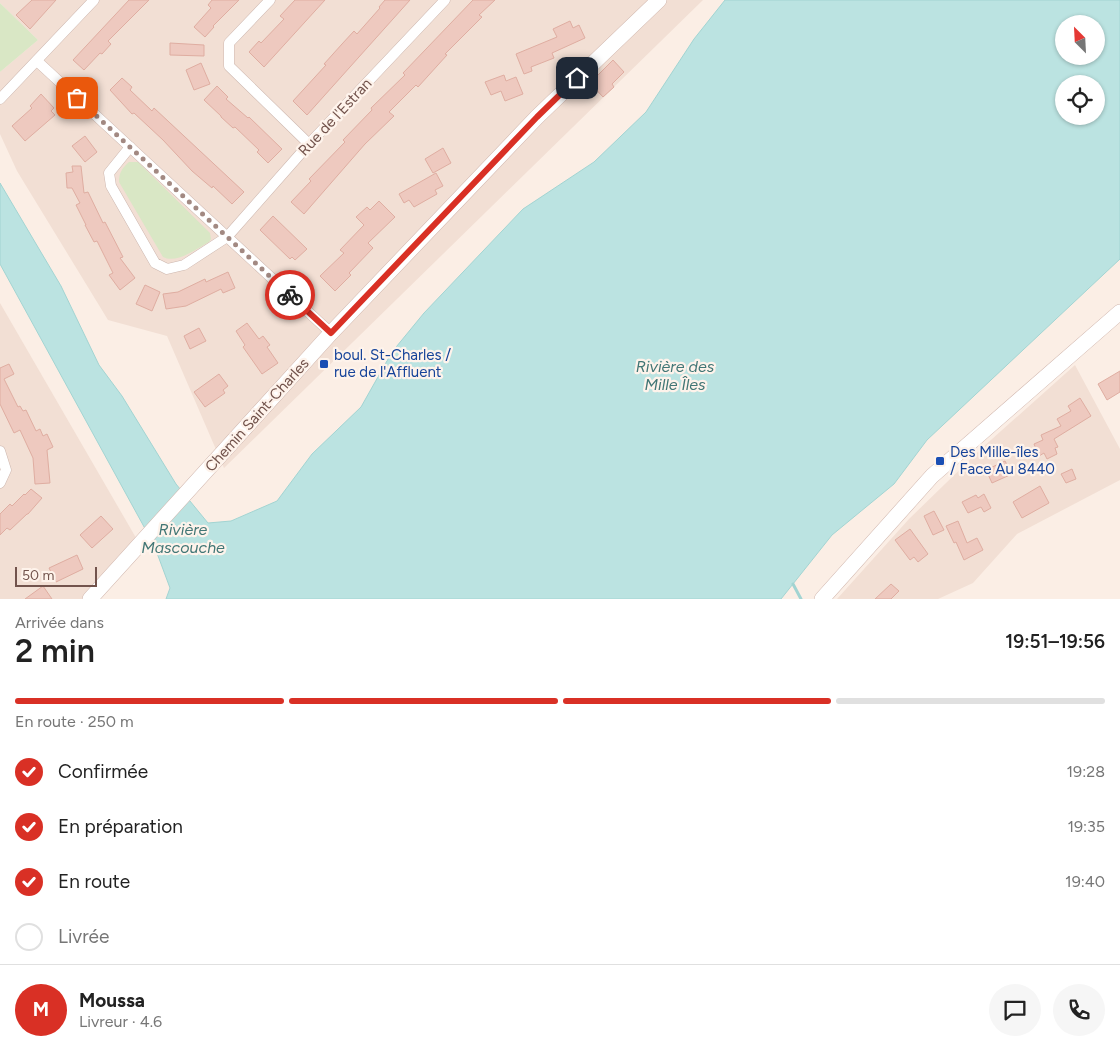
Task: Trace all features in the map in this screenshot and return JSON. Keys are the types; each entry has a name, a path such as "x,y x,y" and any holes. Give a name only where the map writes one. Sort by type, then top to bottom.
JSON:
{"main road":[{"name":"Chemin Saint-Charles","path":"90,599 331,333 537,117 659,0"},
{"path":"822,599 932,476 1120,312"}],"street":[{"path":"0,99 94,0"},
{"path":"270,0 229,43 229,66 309,144"},
{"name":"Rue de l'Estran","path":"130,147 109,173 111,186 155,263 167,269 184,265 227,237 309,144 445,0"},
{"path":"37,61 331,333"},
{"path":"0,451 6,470 0,483"}],"shaded area":[{"path":"0,0 703,0 224,468 167,336 108,320 17,171 0,134 0,72 38,40 0,3"},
{"path":"0,303 139,543 88,599 0,599"},
{"path":"1075,365 1120,449 1120,480 1017,534 973,583 938,599 837,599 909,519 982,448"}],"green space":[{"path":"0,3 38,40 0,72"},
{"path":"129,162 138,162 210,233 211,239 209,242 192,252 174,259 163,257 119,182 121,171"}],"water":[{"name":"Rivière des Mille Îles","path":"725,0 1120,0 1120,259 927,440 894,484 832,535 781,599 166,599 170,588 154,545 0,264 0,183 61,286 99,365 122,396 176,484 208,523 231,521 277,501 312,454 361,407 392,352 424,313 523,209 594,162 646,112 694,39"}],"building":[{"path":"32,0 56,0 30,29 16,15"},
{"path":"129,0 149,0 108,41 111,44 102,54 100,53 84,70 73,60"},
{"path":"212,0 239,0 213,26 205,37 194,27 211,8 208,5"},
{"path":"295,0 325,0 264,67 249,52 259,41 261,43 284,19 280,16"},
{"path":"385,0 410,0 307,115 293,101 354,31 357,34"},
{"path":"473,0 495,0 479,15 482,17 445,54 447,55 418,87 416,85 389,112 394,116 365,144 304,214 291,202 311,181 309,179 345,142 343,140 372,110 371,108 405,75 403,73"},
{"path":"570,21 573,28 579,25 585,38 552,53 554,58 531,67 532,71 524,74 516,54 557,37 553,29"},
{"path":"170,43 204,45 204,56 170,55"},
{"path":"613,60 624,72 612,84 614,87 603,97 590,83"},
{"path":"201,63 210,84 194,90 186,70"},
{"path":"504,75 506,81 516,77 523,94 505,101 501,91 491,95 485,82"},
{"path":"122,78 132,87 130,90 152,111 154,108 244,192 232,204 213,186 212,188 192,171 163,140 134,113 132,114 110,90"},
{"path":"217,86 228,97 226,99 249,117 282,149 268,163 257,152 259,150 204,100"},
{"path":"41,94 54,108 51,111 55,115 25,141 12,126 32,108 30,106"},
{"path":"85,136 97,152 85,162 72,146"},
{"path":"443,148 451,163 433,173 425,159"},
{"path":"72,166 81,166 84,193 88,192 123,257 120,258 135,278 120,290 109,275 113,273 97,241 94,242 85,225 76,205 80,203 72,188 67,188 66,173 73,172"},
{"path":"436,173 443,186 435,190 437,194 414,207 409,200 404,203 399,194"},
{"path":"379,201 395,217 368,243 373,248 335,291 320,276 344,253 340,250 364,225 356,217 367,207 370,210"},
{"path":"273,216 307,249 295,260 292,257 290,259 260,230"},
{"path":"228,272 235,288 223,293 221,289 186,306 166,309 163,294 178,292 205,279 206,282"},
{"path":"145,285 160,292 152,311 136,304"},
{"path":"247,323 259,339 263,336 270,345 267,347 278,363 262,374 243,347 245,345 236,331"},
{"path":"199,328 206,341 190,349 184,336"},
{"path":"9,364 14,374 4,379 18,407 20,406 23,411 26,410 36,431 40,429 43,436 47,434 53,447 47,450 50,483 35,484 33,458 20,430 14,433 0,404 0,368"},
{"path":"1120,371 1120,392 1107,400 1098,384"},
{"path":"219,374 228,386 223,390 225,393 205,407 194,392"},
{"path":"1080,398 1091,416 1054,439 1058,447 1055,448 1057,454 1047,459 1044,453 1039,456 1034,444 1043,440 1041,435 1061,426 1057,419 1071,411 1068,406"},
{"path":"1005,461 1012,474 992,483 986,470"},
{"path":"1072,469 1076,479 1066,483 1061,474"},
{"path":"1040,486 1049,503 1022,518 1013,502"},
{"path":"31,489 42,498 10,530 7,528 0,535 0,514 10,504 12,506"},
{"path":"984,494 991,508 984,512 981,507 968,513 962,502 976,495 978,498"},
{"path":"934,511 944,530 933,535 924,516"},
{"path":"101,516 113,529 92,548 80,535"},
{"path":"958,521 967,543 977,538 983,550 964,560 946,526"},
{"path":"910,529 928,554 918,562 914,557 910,560 895,540"},
{"path":"77,555 83,569 56,582 49,568"},
{"path":"891,584 899,591 891,599 875,599"},
{"path":"43,586 52,599 25,599"}],"waterway":[{"path":"793,584 801,599"}],"way so far":[{"path":"77,98 290,295"}],"place":[{"name":"boul. St-Charles / rue de l'Affluent","path":"324,364"},
{"name":"Des Mille-îles / Face Au 8440","path":"940,461"}],"route":[{"path":"290,295 331,333 537,117 577,78"}],"water label":[{"name":"Rivière Mascouche","path":"183,538"}]}
